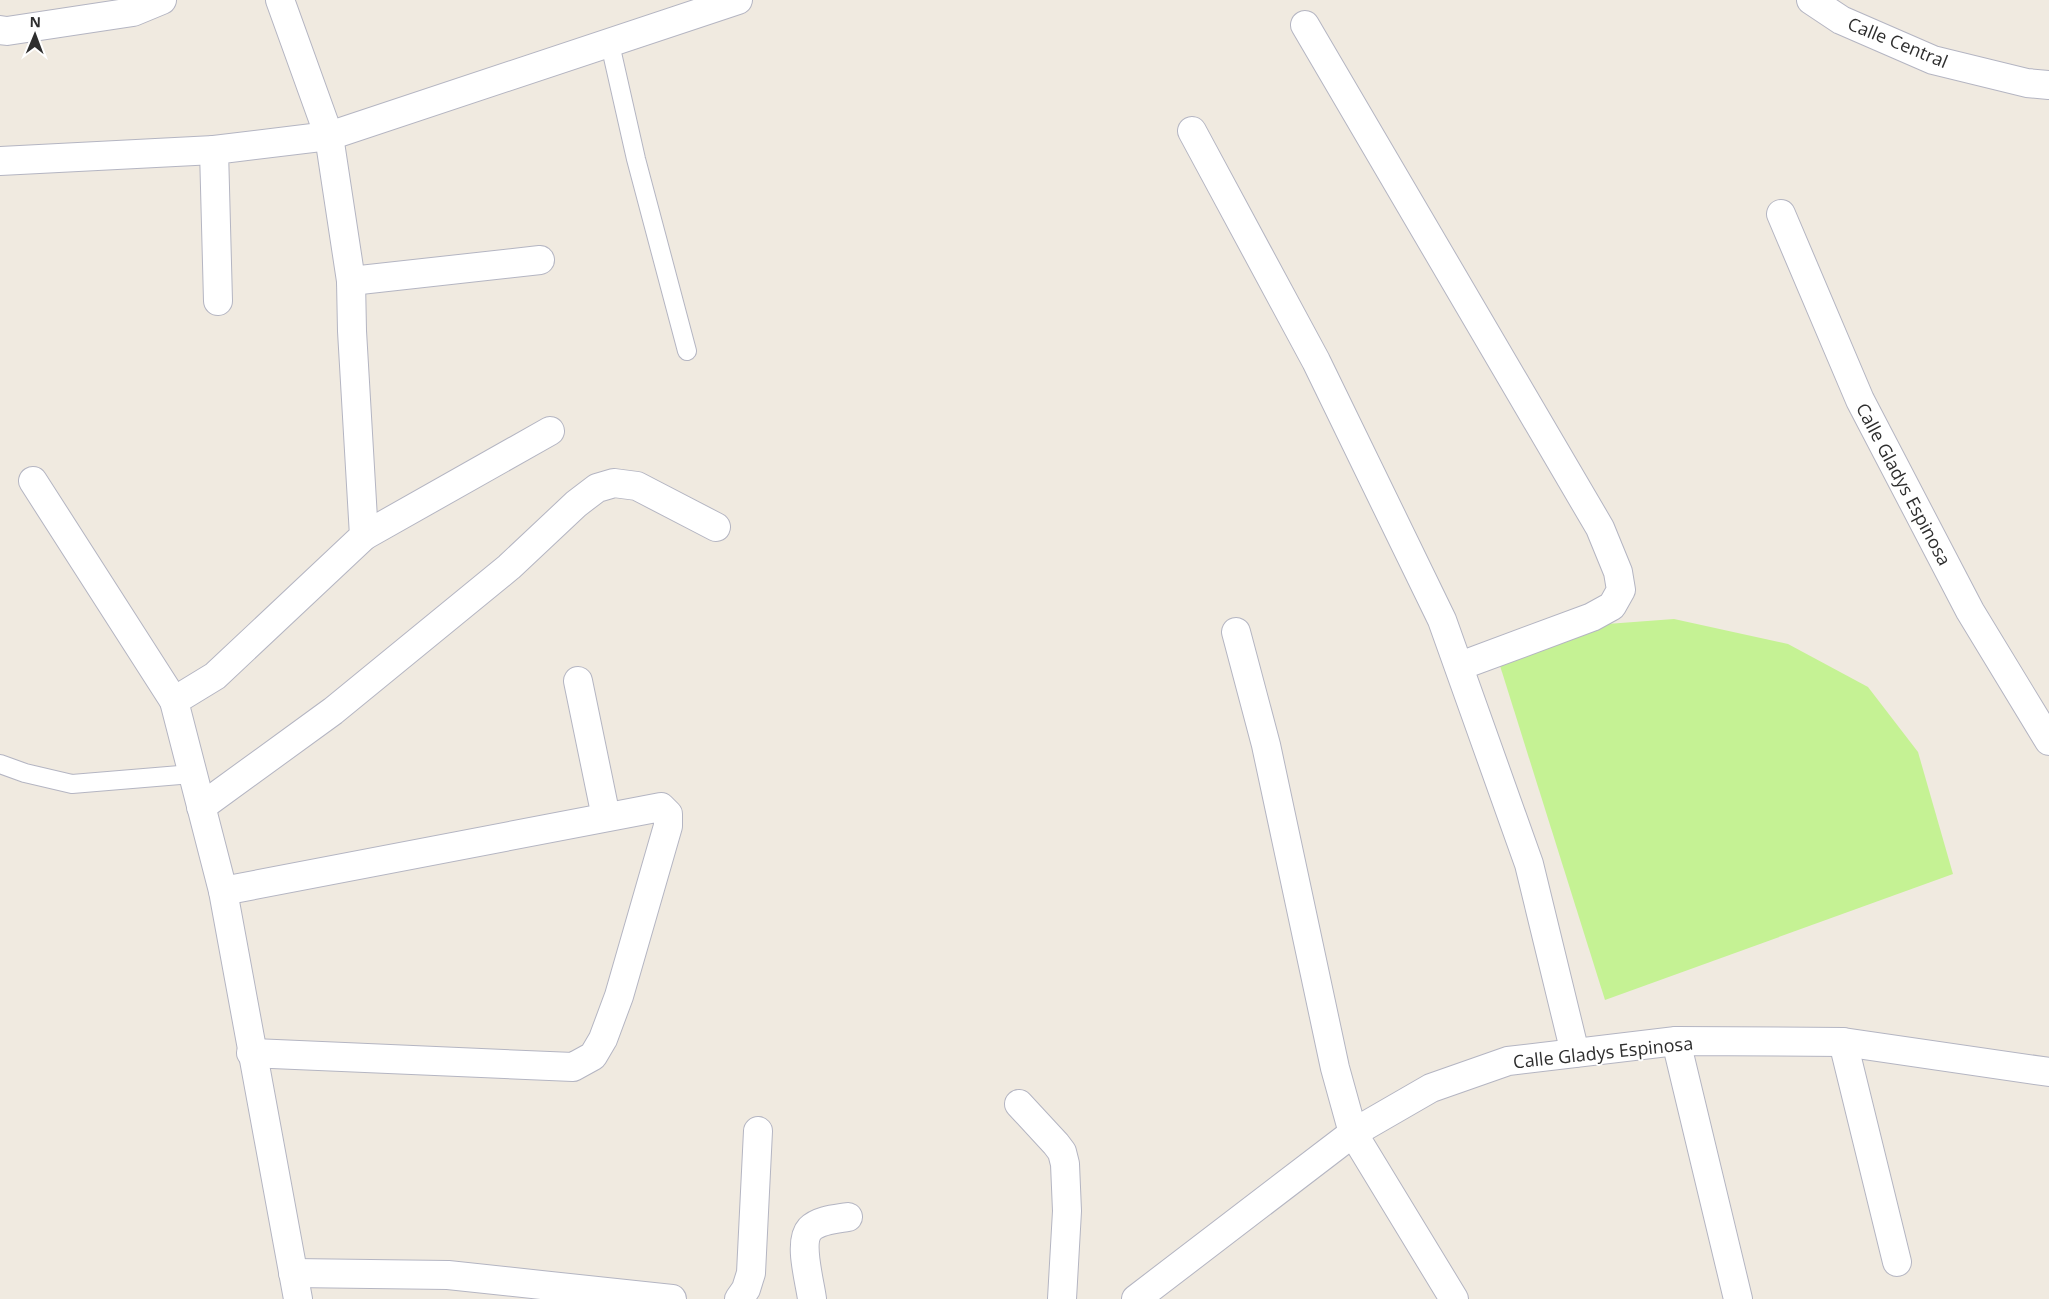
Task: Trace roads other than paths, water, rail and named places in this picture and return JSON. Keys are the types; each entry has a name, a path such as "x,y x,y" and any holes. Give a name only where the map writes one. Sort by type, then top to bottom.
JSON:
{"street":[{"path":"0,30 7,31 133,12 162,0"},
{"path":"280,0 330,136 351,281 352,331 364,536"},
{"path":"0,161 214,150 330,136 738,0"},
{"name":"Calle Central","path":"1811,0 1841,20 1933,60 2038,84"},
{"path":"1305,25 1600,528 1618,572 1621,590 1612,606 1592,617 1460,666"},
{"path":"2038,84 2049,101"},
{"path":"1192,131 1316,361 1442,620 1460,666 1529,864 1575,1053"},
{"path":"214,150 218,301"},
{"name":"Calle Gladys Espinosa","path":"1781,214 1860,400 1970,611 2049,741"},
{"path":"351,281 540,260"},
{"path":"174,701 215,676 364,536 550,431"},
{"path":"33,482 174,701 222,891 296,1286 448,1275 672,1299"},
{"path":"201,807 333,711 509,567 576,504 597,488 614,483 637,486 716,527"},
{"path":"1236,632 1266,745 1335,1068 1354,1133 1454,1299"},
{"path":"578,682 606,817"},
{"path":"222,891 661,807 668,814 668,826 619,996 603,1039 593,1056 573,1067 251,1053"},
{"path":"1676,1041 1738,1299"},
{"name":"Calle Gladys Espinosa","path":"1136,1299 1354,1133 1440,1085 1508,1061 1676,1041 1843,1042 2049,1072"},
{"path":"1843,1042 1897,1262"},
{"path":"1020,1104 1062,1152 1065,1164 1067,1211 1062,1299"},
{"path":"739,1299 746,1288 751,1273 758,1131"},
{"path":"812,1299 805,1236 811,1228 824,1222 848,1218"}],"lane":[{"path":"610,44 636,159 686,351"},
{"path":"0,764 25,773 72,784 192,774"}]}
